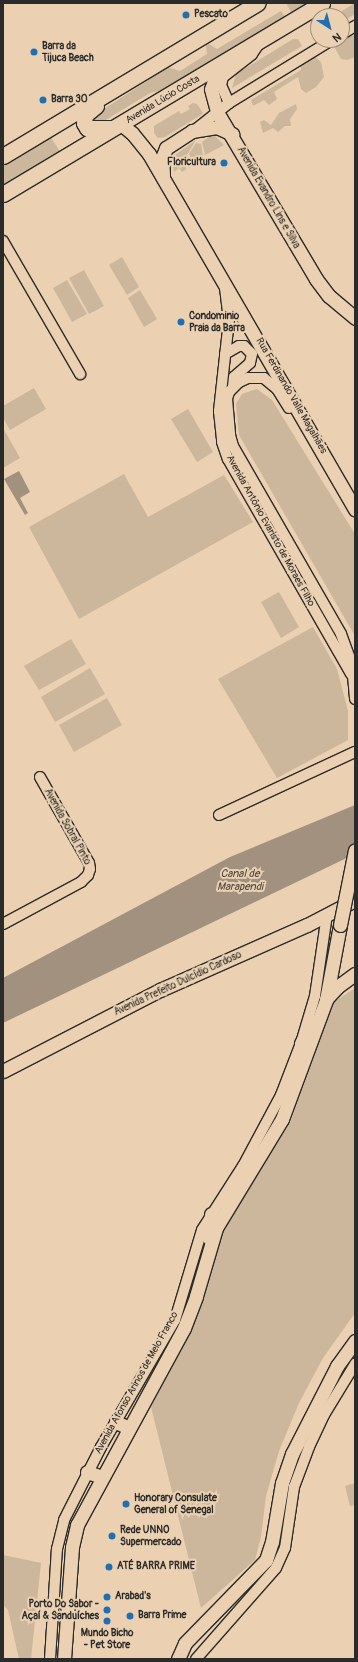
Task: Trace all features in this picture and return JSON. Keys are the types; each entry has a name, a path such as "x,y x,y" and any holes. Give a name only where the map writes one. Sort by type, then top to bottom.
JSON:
{"main road":[{"path":"3,156 258,3"},
{"name":"Avenida Lúcio Costa","path":"3,194 119,126 322,3"},
{"path":"119,126 90,130 84,124 84,119 89,111 136,76"}],"street":[{"path":"229,103 221,85 223,77 255,51 263,38"},
{"path":"163,178 162,158 166,148 195,130 229,103 319,48"},
{"name":"Avenida Evandro Lins e Silva","path":"219,65 211,89 217,112 232,134 316,279 329,296 355,318"},
{"name":"Rua Ferdinando Valle Magalhães","path":"119,126 142,144 163,178 306,422 355,510"},
{"path":"195,130 217,127 232,134"},
{"path":"3,241 80,374"},
{"name":"Avenida Antônio Evaristo de Moraes Filho","path":"224,284 229,320 220,411 222,442 228,459 352,675"},
{"name":"Avenida Antônio Evaristo de Moraes Filho","path":"225,354 239,346 244,346 252,354 250,363 234,377 233,386 229,392 227,407 233,446 346,645 355,699"},
{"path":"233,386 248,378 264,378 271,382 289,407 306,422"},
{"path":"276,543 289,555 315,601 324,605"},
{"path":"219,816 355,752"},
{"name":"Avenida Sobral Pinto","path":"3,924 81,882 88,875 90,869 89,863 40,777"},
{"name":"Avenida Afonso Arinos de Melo Franco","path":"64,1659 75,1533 83,1511 184,1328 196,1296 216,1228 282,1119 326,1000 355,850"},
{"name":"Avenida Prefeito Dulcídio Cardoso","path":"3,1071 160,990 327,915 355,900"},
{"name":"Avenida Afonso Arinos de Melo Franco","path":"50,1659 57,1549 64,1520 87,1472 175,1320 200,1236 211,1214 267,1124 301,1042 315,996 327,915"},
{"path":"301,1042 326,1000 337,987 355,974"},
{"path":"208,1252 211,1214"},
{"path":"178,1659 185,1643 266,1560 272,1542 282,1483 292,1454 337,1366 355,1341"},
{"path":"196,1659 276,1568 285,1548 294,1487 304,1460 324,1415 355,1364"},
{"path":"116,1422 129,1428"},
{"path":"87,1472 102,1477"}],"shaded area":[{"path":"286,3 310,3 292,14"},
{"path":"355,3 355,14 350,17 350,8 347,8"},
{"path":"281,11 286,18 167,89 150,93 99,124 94,125 90,118 147,81 165,66 180,71 207,54 206,45 209,44 217,49"},
{"path":"355,35 355,57 347,60 341,59 335,48 350,48 350,36"},
{"path":"293,39 298,39 302,46 232,88 236,74"},
{"path":"313,55 321,62 324,77 316,87 306,93 301,89 298,77 274,92 277,99 269,105 264,100 253,106 251,100 301,70 301,62"},
{"path":"193,103 197,104 203,113 201,115 165,137 158,138 154,133 154,126 179,111 181,114 190,109 188,106"},
{"path":"296,104 297,109 290,119 291,126 285,126 278,132 273,128 263,133 260,122 264,120 271,125 279,113"},
{"path":"213,134 224,145 205,155 202,142"},
{"path":"50,136 61,153 3,188 3,164"},
{"path":"196,140 187,155 193,165 182,172 179,168 174,172 172,157"},
{"path":"196,143 201,144 203,156 196,161 192,161 189,154"},
{"path":"122,257 139,287 127,295 109,265"},
{"path":"84,270 104,306 89,314 69,278"},
{"path":"67,280 87,314 72,322 53,288"},
{"path":"140,290 157,319 144,327 128,298"},
{"path":"34,388 46,409 10,430 3,418 3,406"},
{"path":"257,389 272,400 355,534 355,636 239,435 236,404 242,394"},
{"path":"188,409 213,452 197,462 171,419"},
{"path":"3,428 20,458 3,468"},
{"path":"124,474 148,517 224,475 253,522 79,619 29,527"},
{"path":"279,592 299,627 281,638 261,602"},
{"path":"313,627 337,669 348,711 348,740 277,778 218,679"},
{"path":"71,639 86,664 39,690 24,666"},
{"path":"90,668 105,694 55,722 41,697"},
{"path":"107,698 122,725 74,752 59,725"},
{"path":"355,988 355,1313 323,1358 299,1403 279,1451 266,1496 261,1537 255,1560 201,1608 151,1407 191,1332 204,1298 223,1231 290,1123 334,1002"},
{"path":"355,1483 355,1505 350,1506 345,1486"},
{"path":"3,1555 41,1563 31,1659 19,1659 8,1610 3,1605"}],"water":[{"path":"19,471 30,492 20,498 28,513 25,515 4,479"},
{"name":"Canal de Marapendi","path":"355,805 355,854 3,1023 3,978 230,857"}],"place":[{"name":"Pescato","path":"186,15"},
{"name":"Barra da Tijuca Beach","path":"34,52"},
{"name":"Barra 30","path":"43,100"},
{"name":"Floricultura","path":"224,163"},
{"name":"Condominio Praia da Barra","path":"181,322"},
{"name":"Honorary Consulate General of Senegal","path":"126,1504"},
{"name":"Rede UNNO Supermercado","path":"112,1536"},
{"name":"ATÉ BARRA PRIME","path":"109,1567"},
{"name":"Arabad's","path":"107,1597"},
{"name":"Porto Do Sabor - Açaí & Sanduíches","path":"107,1610"},
{"name":"Barra Prime","path":"130,1616"},
{"name":"Mundo Bicho - Pet Store","path":"107,1621"}]}
